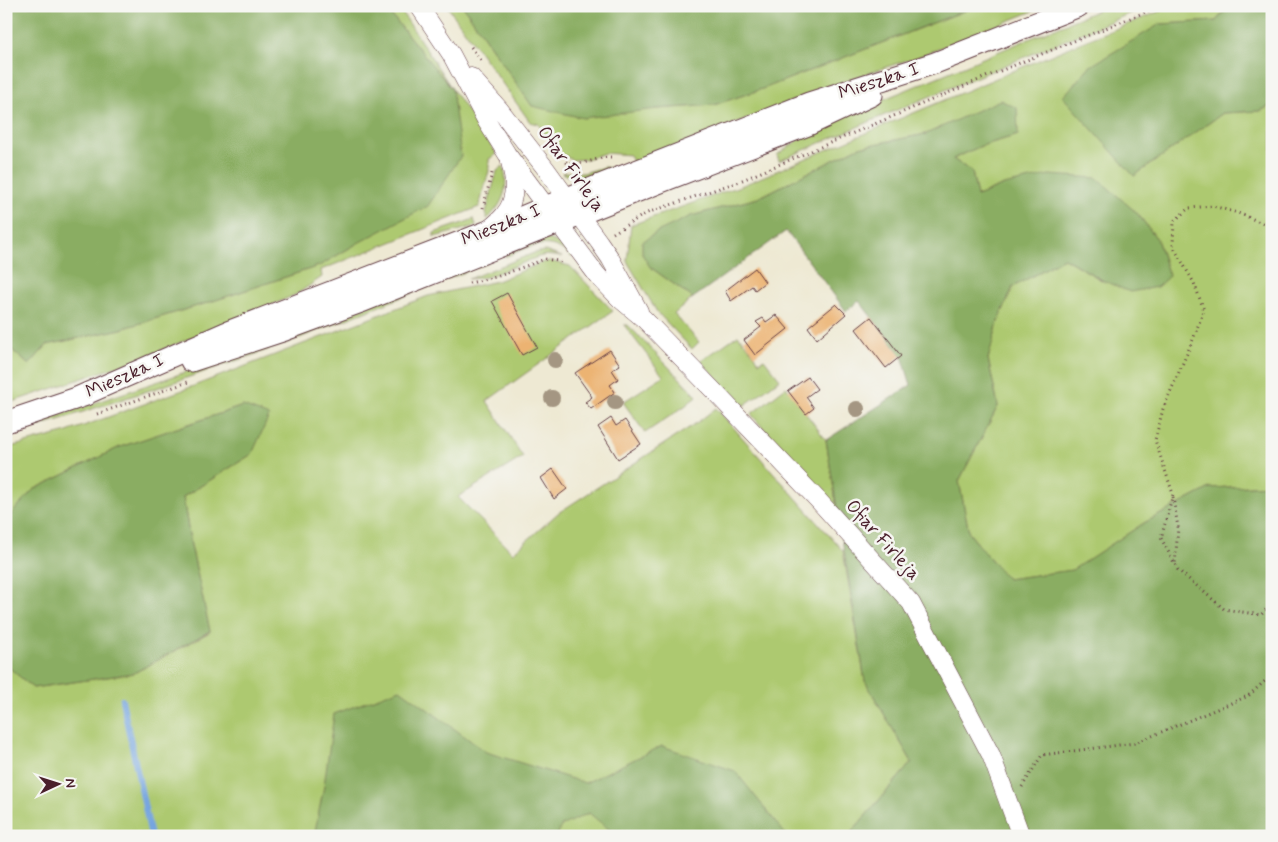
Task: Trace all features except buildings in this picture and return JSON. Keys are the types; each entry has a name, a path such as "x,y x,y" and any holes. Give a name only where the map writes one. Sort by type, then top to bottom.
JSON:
{"street":[{"name":"Ofiar Firleja","path":"420,6 451,54 487,122 507,154 597,275 620,299 644,319 818,500 911,602 991,755 1021,836"},
{"name":"Mieszka I","path":"572,207 658,182 808,125 935,64 1078,6"},
{"name":"Ofiar Firleja","path":"451,54 500,110 610,258 644,319"},
{"name":"Mieszka I","path":"6,422 285,330 361,302 552,215 809,103 935,64"},
{"name":"Ofiar Firleja","path":"486,232 504,216 513,194 515,184 507,154"},
{"name":"Mieszka I","path":"72,400 225,332 486,232 552,215"}],"path":[{"path":"598,242 647,213 740,181 1000,71 1160,6"},
{"path":"479,212 483,208 494,165 507,154"},
{"path":"1175,565 1178,527 1173,494 1155,440 1163,409 1204,310 1194,282 1173,246 1174,222 1189,208 1213,206 1238,213 1272,227"},
{"path":"461,284 496,277 545,259 569,262 581,254"},
{"path":"1173,494 1161,538 1178,570 1224,609 1261,615 1272,603"},
{"path":"1010,806 1042,755 1135,743 1248,696 1272,675"}],"green space":[{"path":"6,6 384,6 452,89 461,156 428,206 319,266 121,329 47,345 29,365 10,348 6,352"},
{"path":"384,6 398,6 452,89"},
{"path":"447,6 463,6 532,106 657,109 714,105 765,88 977,6 1046,6 917,57 835,84 634,164 630,155 605,153 586,159 572,160 560,153 538,124 530,122"},
{"path":"463,6 977,6 765,88 714,105 657,109 583,118 532,106"},
{"path":"1108,6 1148,6 779,161 777,155 817,127"},
{"path":"1173,6 1229,6 1216,21 1160,24 1134,176 1223,113 1260,111 1272,105 1272,485 1210,488 1144,523 1073,570 1007,579 969,533 959,481 998,406 988,359 998,322 1013,287 1064,258 1103,281 1169,276 1157,239 1137,213 1004,185 977,196 972,172 953,159 981,146 1018,135 926,134 859,147 758,198 691,216 650,267 693,298 674,314 699,342 692,349 657,312 627,261 631,225 743,185 1077,44"},
{"path":"1229,6 1272,6 1272,105 1260,111 1223,113 1134,176 1063,97 1089,67 1160,24 1216,21"},
{"path":"452,89 497,154 489,159 489,171 479,207 321,270 322,277 297,294 258,311 134,361 6,404 6,352 10,348 29,365 47,345 121,329 207,303 319,266 358,243"},
{"path":"1000,100 1017,108 1018,135 981,146 953,159 972,172 977,196 1004,185 1049,175 1097,178 1137,213 1157,239 1169,276 1157,287 1130,292 1104,281 1064,258 1013,287 998,322 988,359 998,406 959,481 969,533 1007,579 1072,570 1144,523 1210,488 1272,485 1272,836 848,836 912,762 865,681 826,440 911,385 902,356 859,301 846,311 786,231 693,298 650,267 642,254 642,242 657,232 691,216 758,198 859,147 926,134"},
{"path":"503,166 506,181 504,195 493,214 487,219 486,212 497,171"},
{"path":"604,167 611,168 613,172 581,178 575,178 562,173 583,173"},
{"path":"474,219 476,226 434,237 434,233"},
{"path":"546,239 561,245 573,256 571,257 555,246 539,245 505,257 504,252"},
{"path":"545,251 562,257 546,255 487,277 468,279 534,253"},
{"path":"486,259 488,263 279,346 6,437 6,433 280,340"},
{"path":"550,261 570,266 613,311 487,401 523,457 458,497 513,553 558,513 698,422 716,408 843,551 865,681 912,762 848,836 6,836 6,665 33,688 134,673 210,632 190,541 183,497 252,454 243,406 120,447 33,490 6,520 6,448 64,433 191,387 428,296 497,281"},
{"path":"624,325 628,325 697,396 645,433 623,402 663,376"},
{"path":"738,335 759,362 764,359 780,379 742,407 701,361"},
{"path":"786,387 826,440 837,508 831,507 751,414"},
{"path":"243,406 269,416 252,454 183,497 190,541 210,631 134,673 33,688 6,665 6,520 33,490 120,447"},
{"path":"400,689 486,752 585,783 662,746 735,771 787,836 617,836 589,813 561,826 557,836 314,836 324,786 334,714"}],"waterway":[{"path":"122,700 151,836"}]}
